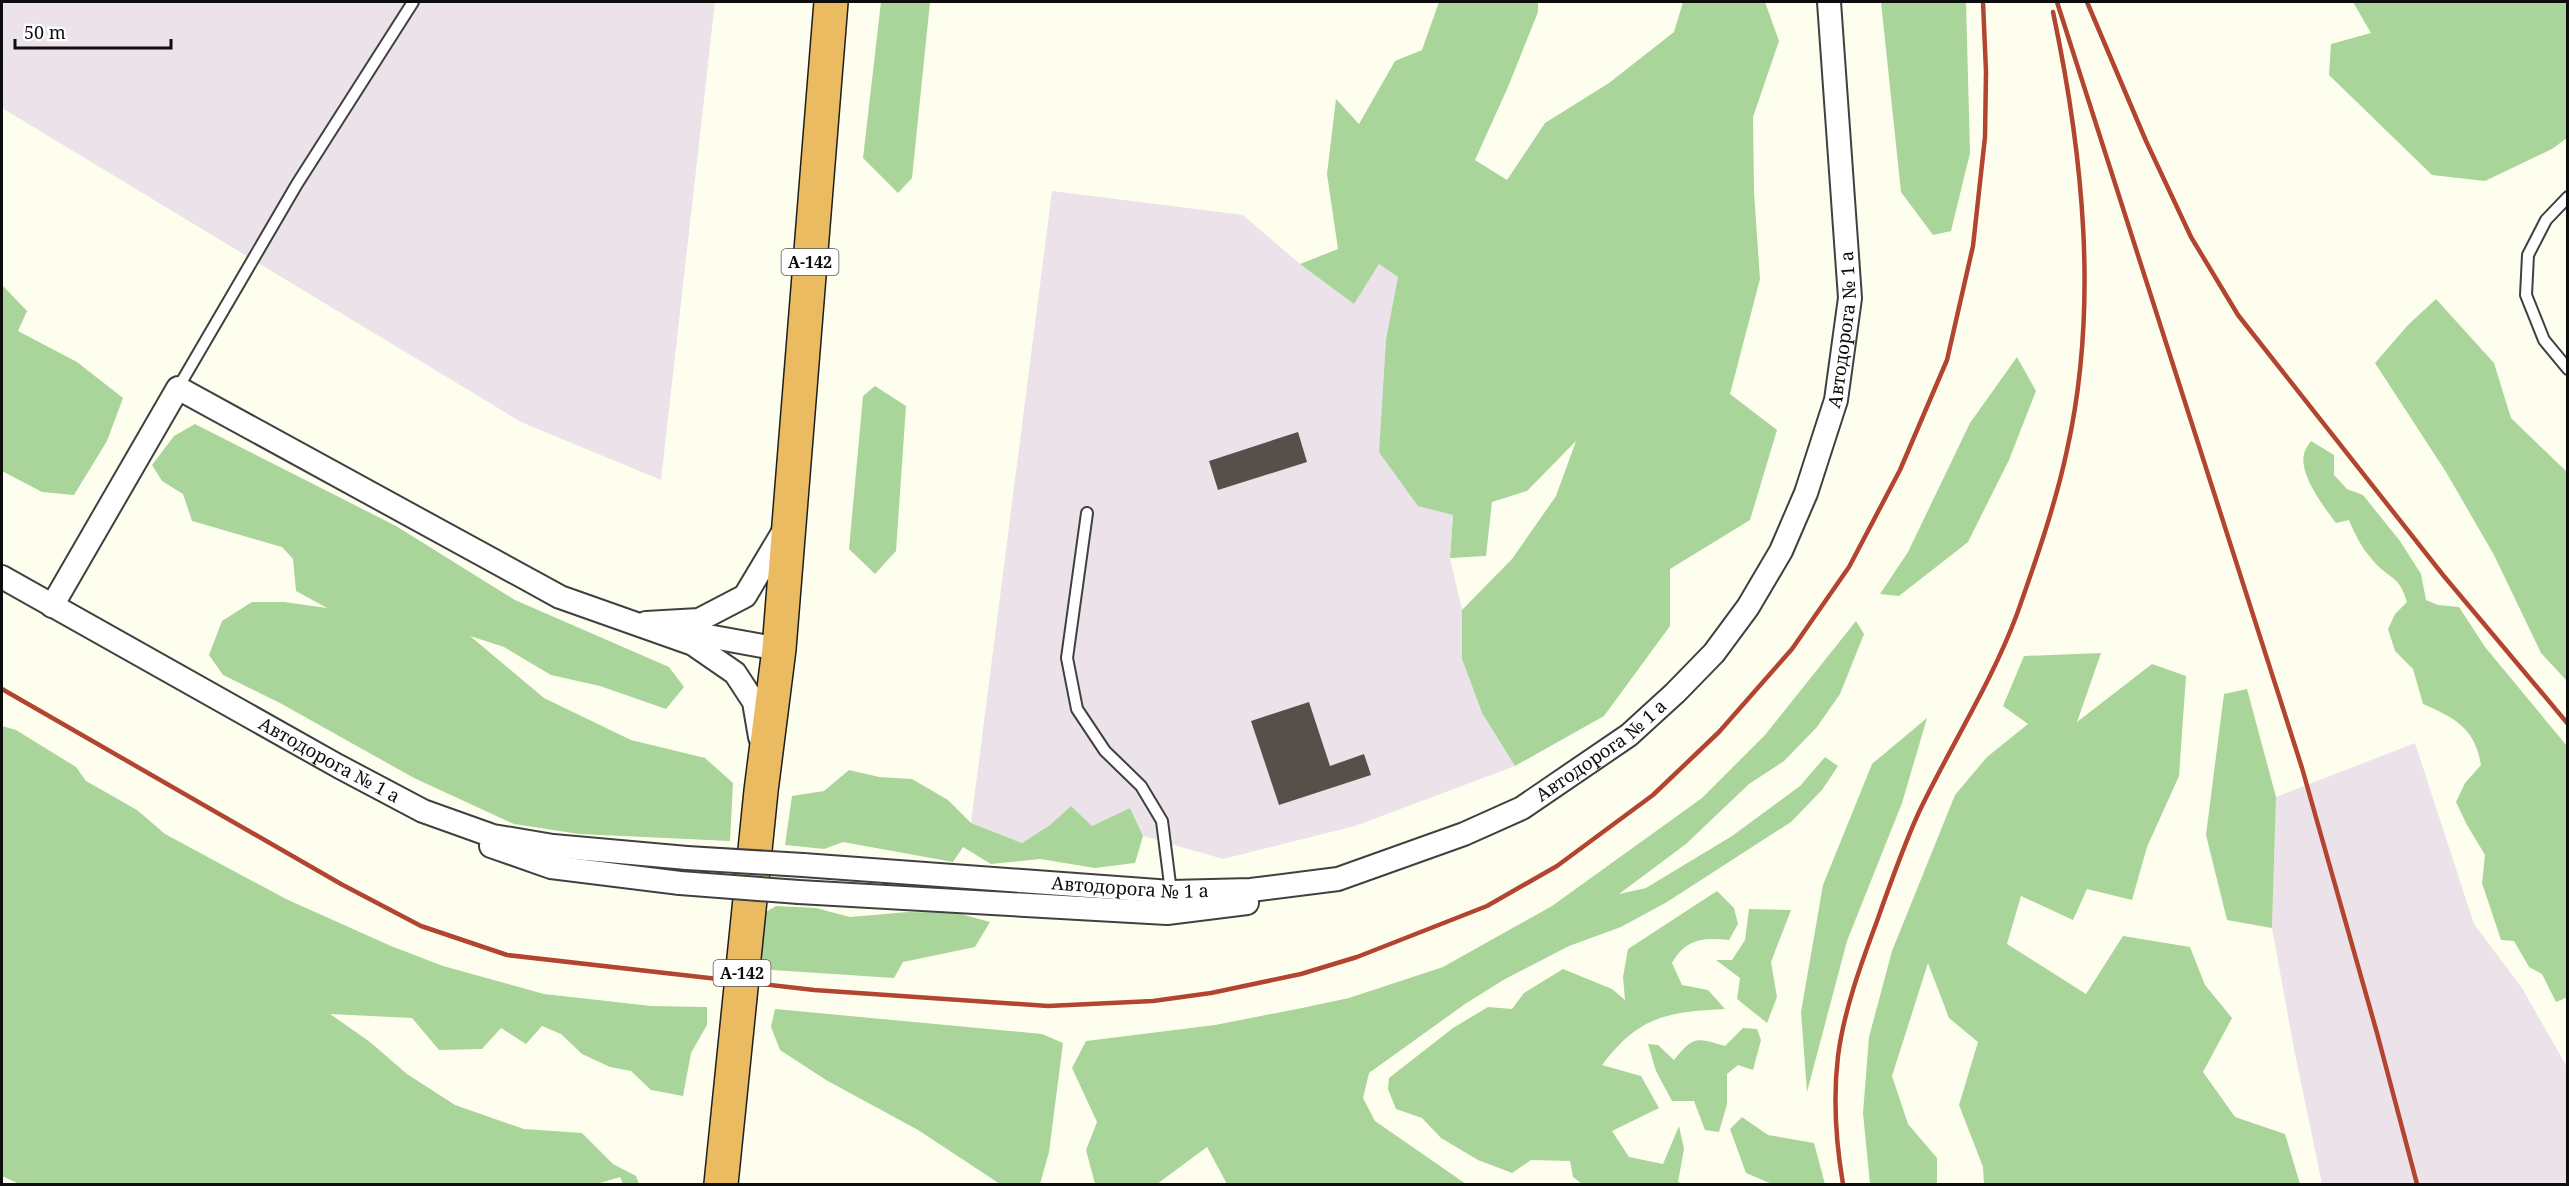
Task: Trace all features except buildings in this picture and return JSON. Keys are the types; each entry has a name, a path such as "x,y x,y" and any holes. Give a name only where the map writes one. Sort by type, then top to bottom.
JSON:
{"highway":[{"name":"А-142","path":"721,1185 765,761 779,649 831,2"}],"street":[{"name":"Автодорога № 1 а","path":"2,577 338,766 423,811 493,836 553,846 687,858 1171,892 1251,890 1338,879 1464,834 1522,808 1629,735 1714,653 1749,607 1775,560 1806,494 1836,400 1850,298 1829,2"},
{"path":"52,606 178,388 560,597 693,644 735,673 754,702 765,761"},
{"path":"633,624 699,620 745,596 789,523"},
{"path":"633,624 779,649"},
{"path":"423,811 490,846 551,867 680,883 799,892 1167,913 1249,902 1338,879"}],"lane":[{"path":"178,388 297,184 413,2"},
{"path":"2568,197 2546,220 2528,255 2526,295 2544,340 2568,369"},
{"path":"1088,513 1067,658 1077,709 1105,751 1141,786 1162,821 1171,892"}],"shaded area":[{"path":"2,2 715,2 661,480 521,422 2,108"},
{"path":"1052,191 1243,215 1300,264 1353,303 1379,263 1398,277 1386,339 1379,452 1453,515 1450,558 1462,610 1462,659 1482,713 1515,766 1355,826 1223,859 1143,836 1130,808 1092,826 1071,806 1050,825 1022,843 971,823"},
{"path":"2415,743 2474,924 2522,988 2567,1067 2567,1184 2322,1184 2272,928 2276,797"}],"green space":[{"path":"881,2 930,2 912,178 898,193 863,158"},
{"path":"1439,2 1538,2 1538,12 1475,160 1507,180 1545,123 1609,83 1674,32 1683,2 1765,2 1779,41 1753,117 1754,192 1760,279 1730,394 1777,430 1750,520 1670,569 1670,626 1604,716 1515,766 1482,713 1462,659 1462,610 1512,559 1556,496 1576,441 1527,491 1492,502 1486,556 1450,558 1453,515 1418,506 1379,452 1386,339 1398,277 1379,264 1354,304 1300,264 1338,249 1327,174 1336,99 1359,124 1395,61 1422,50"},
{"path":"1881,2 1966,2 1970,153 1951,231 1933,235 1901,192"},
{"path":"2353,2 2567,2 2567,138 2552,149 2485,181 2432,175 2329,75 2331,44 2371,33"},
{"path":"2,285 27,311 18,331 77,362 123,398 107,441 74,495 42,492 2,471"},
{"path":"2436,299 2494,363 2511,418 2567,472 2567,681 2541,653 2494,555 2446,472 2375,363 2408,325"},
{"path":"2017,357 2036,391 2009,460 1968,542 1899,596 1880,594 1908,552 1970,423"},
{"path":"875,386 906,406 896,551 875,574 849,549 863,396"},
{"path":"195,424 396,526 515,600 669,667 684,687 666,709 600,686 551,675 504,647 470,636 544,698 631,740 705,758 733,783 730,841 579,834 514,824 414,778 280,703 223,675 209,655 222,621 252,602 284,602 327,608 296,591 293,559 282,547 192,521 183,494 162,481 152,465 174,436"},
{"path":"2311,441 2334,455 2334,475 2347,489 2363,495 2400,541 2421,574 2426,600 2438,605 2459,607 2485,647 2567,746 2568,997 2556,1002 2542,974 2529,967 2514,941 2501,940 2482,883 2485,855 2456,802 2465,783 2481,765 2478,752 2474,742 2462,726 2445,714 2423,704 2413,669 2395,651 2388,629 2395,614 2407,602 2404,594 2398,583 2367,554 2349,520 2336,523 2319,500 2309,481 2303,462"},
{"path":"1856,621 1864,634 1840,694 1817,727 1784,761 1749,784 1686,844 1619,894 1646,888 1732,836 1800,786 1825,757 1838,766 1822,790 1791,822 1667,902 1621,927 1569,946 1505,979 1465,1004 1369,1073 1363,1098 1375,1121 1466,1184 1227,1184 1207,1147 1157,1184 1095,1184 1086,1150 1097,1122 1072,1068 1086,1041 1215,1025 1302,1008 1349,998 1443,967 1552,906 1702,798 1765,735"},
{"path":"2101,653 2077,722 2152,664 2186,676 2179,776 2147,847 2132,900 2087,889 2073,920 2021,896 2007,944 2086,994 2123,936 2190,947 2205,985 2232,1018 2203,1072 2235,1117 2285,1134 2300,1184 1984,1184 1983,1167 1959,1105 1978,1042 1949,1018 1928,963 1892,1076 1908,1124 1937,1158 1937,1184 1870,1184 1863,1113 1869,1037 1892,951 1955,795 1987,757 2028,724 2003,706 2024,656"},
{"path":"2247,689 2276,797 2272,928 2227,920 2206,835 2224,694"},
{"path":"1927,718 1902,803 1847,941 1807,1092 1801,1012 1823,885 1872,764"},
{"path":"2,726 16,730 76,767 86,781 137,810 165,834 286,899 391,946 443,966 544,994 651,1006 707,1007 707,1025 691,1053 683,1096 651,1090 631,1071 610,1067 582,1054 561,1034 542,1026 526,1044 501,1028 482,1049 439,1050 412,1018 330,1014 370,1042 407,1074 455,1105 524,1129 582,1133 613,1164 636,1176 639,1184 623,1184 620,1177 597,1184 19,1184 2,1176"},
{"path":"849,770 879,777 912,779 948,800 971,823 1022,843 1050,825 1071,806 1092,826 1130,808 1143,836 1135,863 1095,868 1040,859 991,864 963,847 953,862 843,842 824,849 785,845 792,796 824,791"},
{"path":"1717,891 1734,908 1738,924 1729,940 1696,941 1683,949 1672,963 1682,985 1708,990 1725,1009 1687,1012 1656,1020 1629,1036 1602,1065 1641,1076 1659,1108 1612,1131 1629,1157 1663,1164 1679,1126 1684,1149 1678,1182 1685,1184 1582,1184 1573,1177 1570,1161 1531,1160 1512,1173 1478,1160 1441,1138 1422,1118 1396,1109 1388,1089 1389,1078 1453,1028 1488,1007 1512,1009 1524,993 1563,969 1612,989 1625,1000 1623,977 1628,949"},
{"path":"776,906 816,908 850,917 908,912 957,913 990,922 975,947 903,962 894,978 772,970 755,951 759,916"},
{"path":"1749,909 1791,910 1771,962 1777,997 1767,1023 1737,999 1740,978 1716,960 1732,960 1745,940"},
{"path":"775,1009 1042,1034 1063,1043 1049,1152 1040,1184 1000,1184 918,1130 826,1080 780,1050 771,1027"},
{"path":"1743,1028 1757,1029 1761,1040 1753,1070 1738,1065 1727,1074 1727,1104 1719,1132 1705,1130 1694,1101 1672,1101 1656,1071 1648,1044 1658,1045 1674,1060 1686,1046 1696,1041 1707,1041 1725,1046"},
{"path":"1742,1117 1768,1135 1814,1143 1825,1184 1772,1184 1746,1173 1730,1129"}],"railway":[{"path":"2,689 341,884 421,926 507,955 814,990 1048,1006 1153,1001 1211,993 1301,974 1357,957 1487,906 1557,866 1653,795 1719,732 1792,649 1849,567 1900,470 1947,360 1973,246 1985,137 1986,72 1983,2"},
{"path":"2057,2 2302,768 2417,1184"},
{"path":"2087,2 2146,141 2191,237 2238,315 2443,575 2568,724"},
{"path":"1843,1184 1836,1120 1836,1072 1844,1022 1854,987 1913,825 1995,665 2017,614 2057,491 2077,396 2083,341 2085,286 2083,231 2072,120 2053,12"}]}
